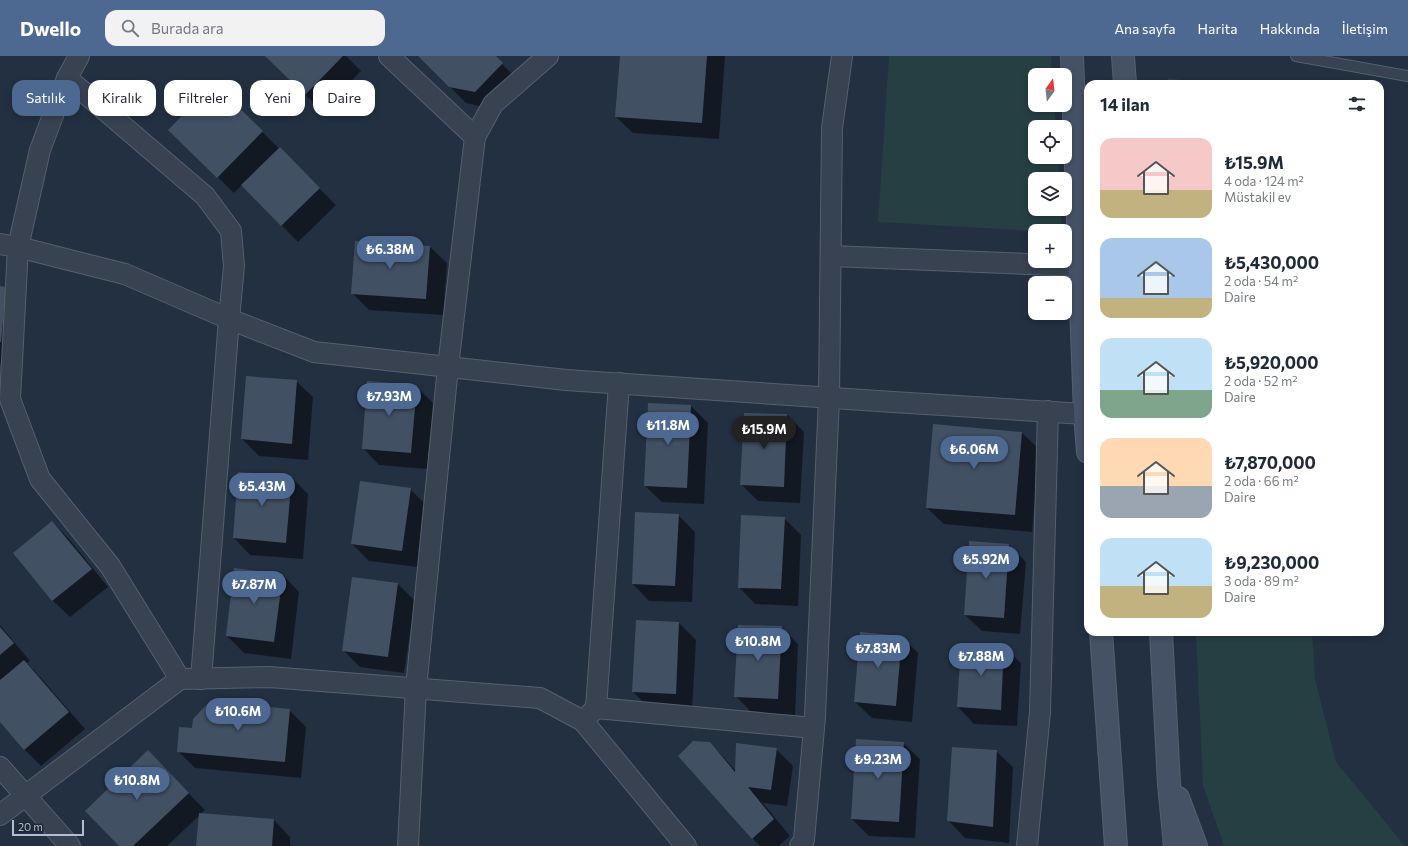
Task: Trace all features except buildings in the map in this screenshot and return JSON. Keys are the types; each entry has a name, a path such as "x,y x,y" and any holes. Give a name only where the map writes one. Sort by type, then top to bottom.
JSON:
{"main road":[{"path":"1072,56 1084,384"},
{"path":"1122,56 1125,80"},
{"path":"1101,636 1116,846"},
{"path":"1161,636 1168,769 1175,846"},
{"path":"1168,769 1196,846"}],"street":[{"path":"79,56 67,78 40,150 9,245 10,399 40,479 110,566 180,679"},
{"path":"389,56 475,137"},
{"path":"408,846 416,688 448,367 475,137 493,104 548,56"},
{"path":"800,846 804,840 814,728 829,398 832,128 842,56"},
{"path":"67,78 205,196 231,231 234,266 200,679"},
{"path":"9,245 125,274 229,319 314,352 566,380 1084,414"},
{"path":"831,256 1080,266"},
{"path":"619,383 589,715 686,846"},
{"path":"1026,846 1040,712 1048,411"},
{"path":"0,815 180,679 269,677 416,688 540,698 589,715 814,728"},
{"path":"0,767 70,846"}],"lane":[{"path":"1296,56 1408,76"}],"green space":[{"path":"889,56 1051,56 1052,68 1028,68 1028,112 1055,112 1055,120 1028,120 1028,164 1058,164 1059,172 1028,172 1028,216 1061,216 1062,224 1028,224 1028,231 878,222"},
{"path":"1168,78 1181,80 1168,80"},
{"path":"1196,636 1312,636 1315,679 1336,762 1405,846 1224,846 1203,785"}]}
